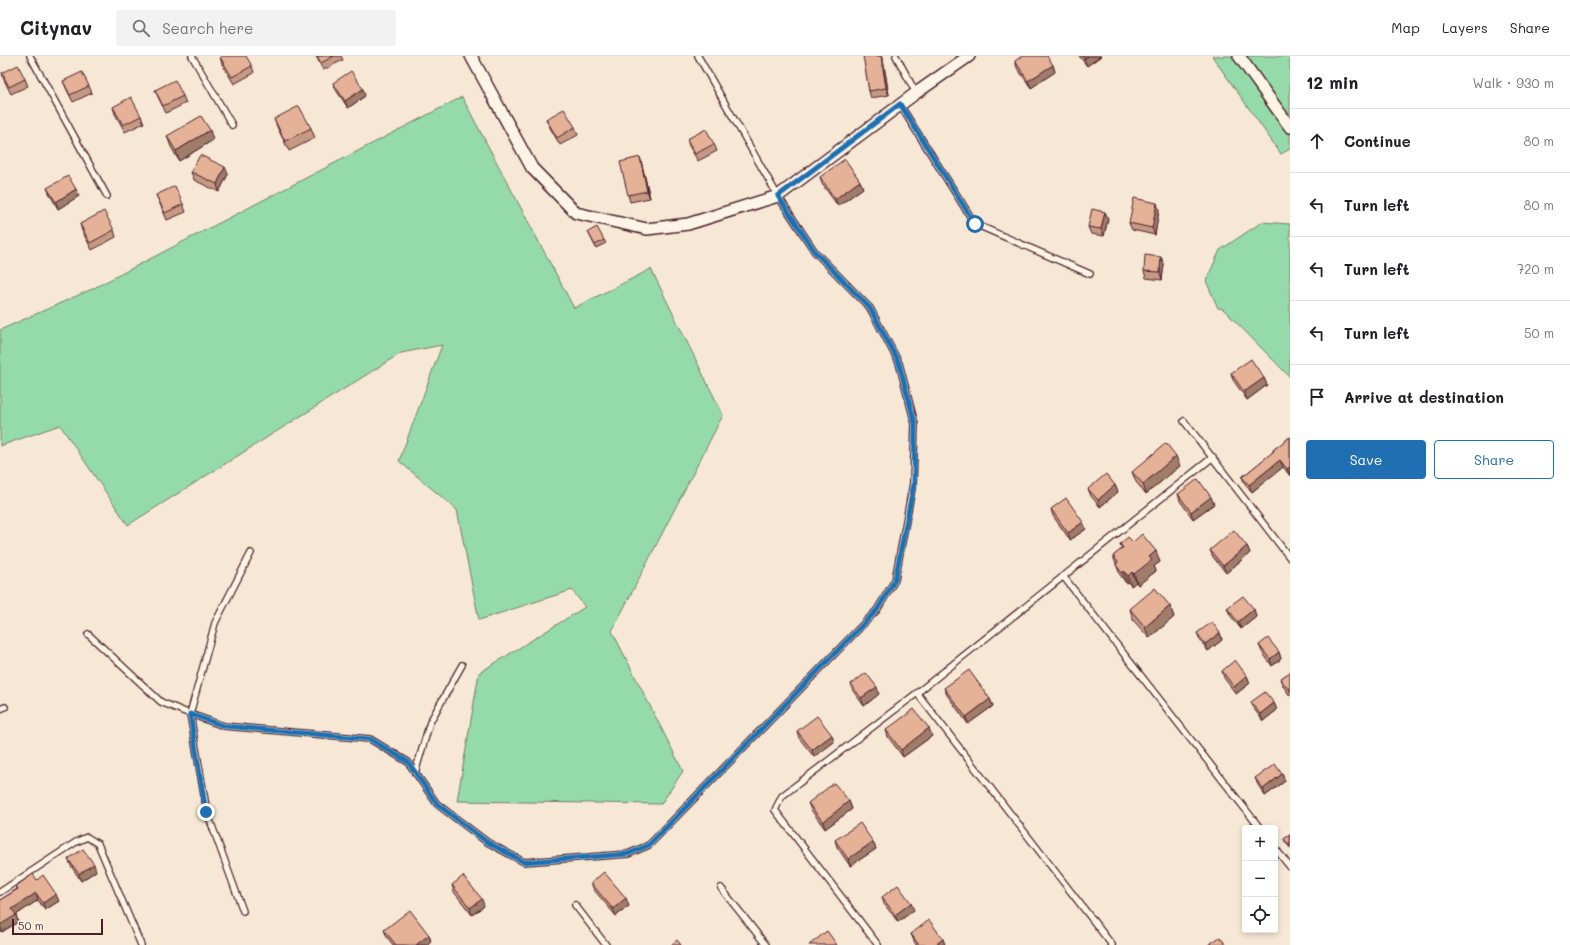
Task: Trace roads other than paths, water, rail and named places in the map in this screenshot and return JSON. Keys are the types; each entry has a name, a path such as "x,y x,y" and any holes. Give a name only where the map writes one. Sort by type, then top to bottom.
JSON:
{"street":[{"path":"471,56 532,168 576,213 647,229 688,224 778,196 900,104 969,56"},
{"path":"1239,56 1290,127"}],"lane":[{"path":"30,56 107,196"},
{"path":"192,56 232,125"},
{"path":"88,634 161,702 190,714 224,726 370,739 408,762 437,804 487,842 524,862 628,854 649,845 877,610 895,580 914,483 915,424 899,363 870,308 815,252 778,196 698,56"},
{"path":"896,56 916,93"},
{"path":"900,104 975,224 1090,274"},
{"path":"1184,421 1213,456 1290,558"},
{"path":"878,945 775,810 782,796 917,693 1213,456"},
{"path":"243,911 206,812 190,714 215,623 251,552"},
{"path":"1063,576 1258,825"},
{"path":"415,773 430,722 462,665"},
{"path":"917,693 1112,945"},
{"path":"0,892 76,842 87,837 98,844 141,945"},
{"path":"1278,852 1290,867"},
{"path":"721,888 766,945"},
{"path":"575,905 606,945"}]}
